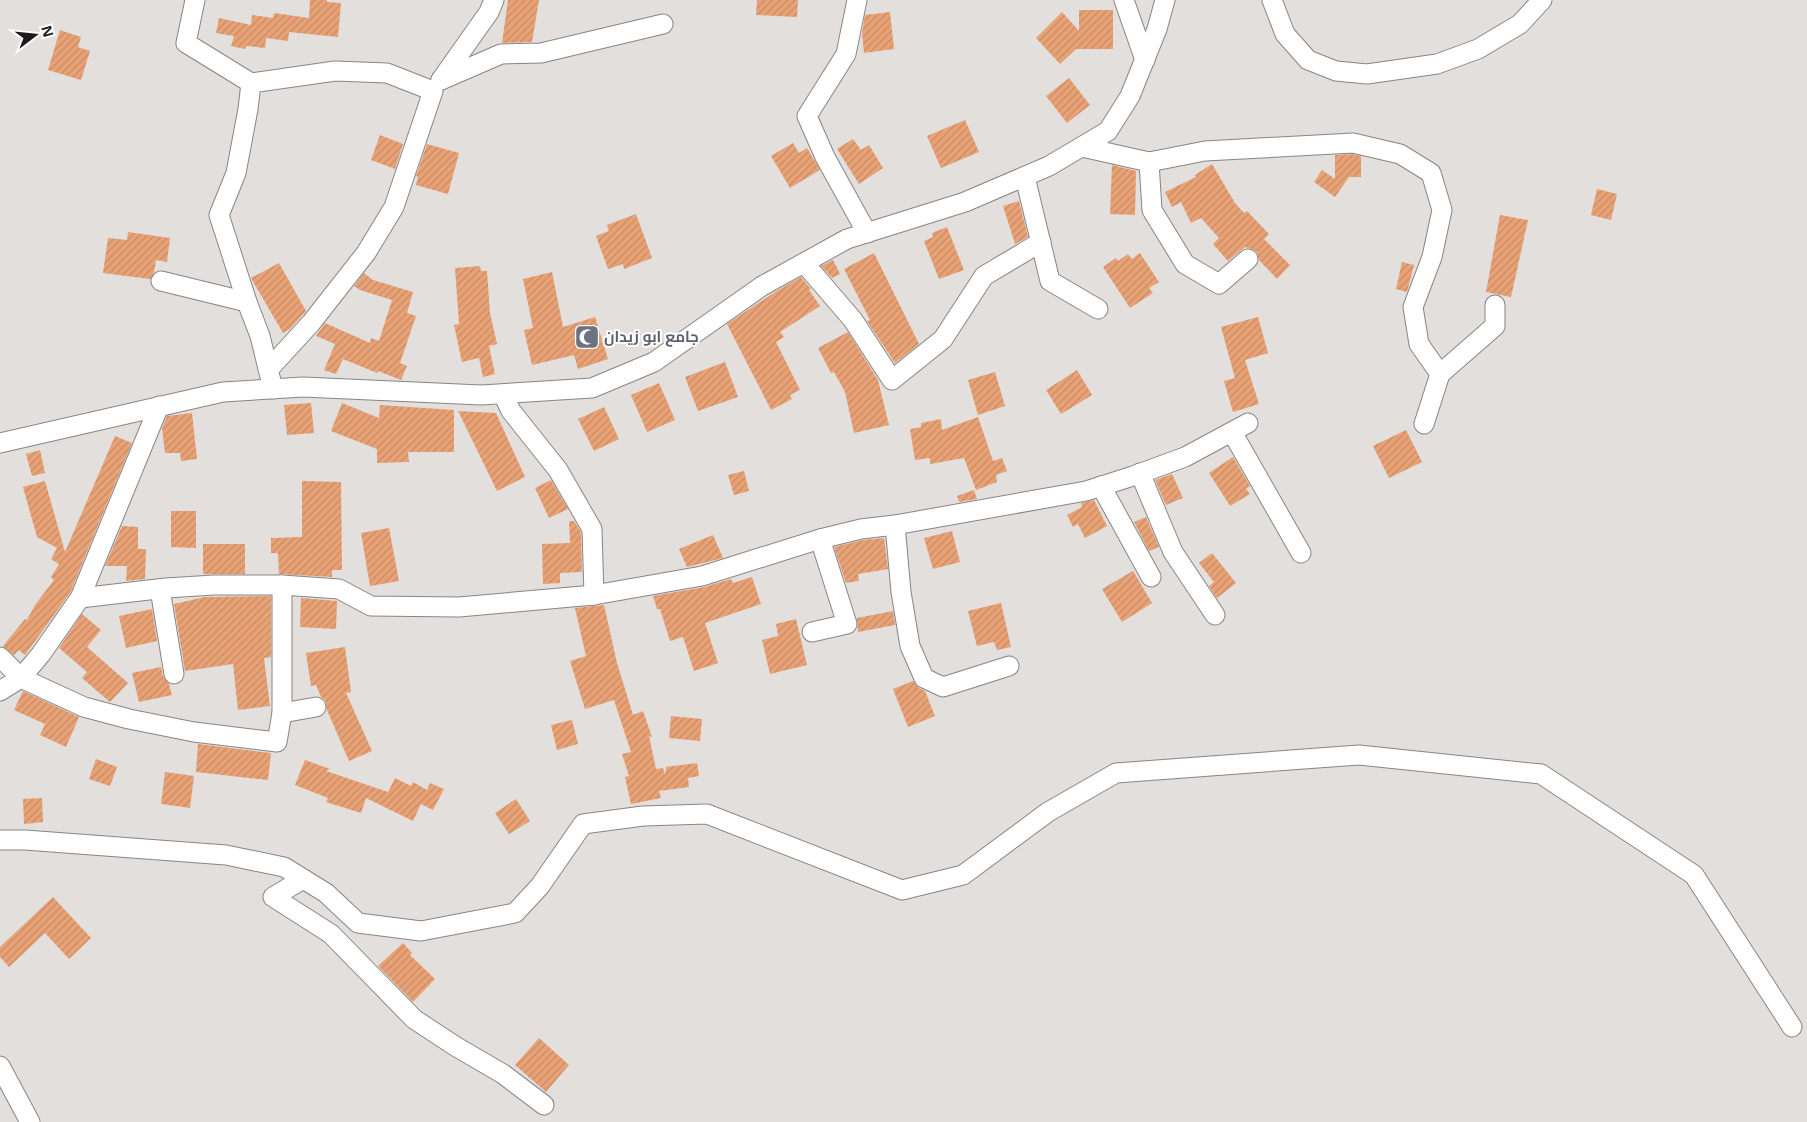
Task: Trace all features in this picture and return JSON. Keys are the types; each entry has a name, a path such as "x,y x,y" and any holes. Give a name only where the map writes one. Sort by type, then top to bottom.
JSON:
{"street":[{"path":"195,0 186,43 250,83 335,72 387,73 437,86 501,54 541,53 663,24"},
{"path":"268,370 311,323 366,253 394,207 437,86 489,12 494,0"},
{"path":"857,0 846,54 808,116 826,157 868,233"},
{"path":"1124,0 1145,60"},
{"path":"0,443 223,392 303,387 481,395 592,388 654,362 762,286 847,239 965,202 1049,166 1108,132 1130,96 1157,29 1165,0"},
{"path":"1272,0 1285,34 1308,60 1336,71 1367,74 1437,64 1478,49 1520,24 1542,0"},
{"path":"250,83 248,109 236,173 219,215 260,336 273,389"},
{"path":"1082,146 1150,162 1205,151 1353,143 1400,154 1431,173 1442,210 1432,256 1412,306 1419,344 1440,374"},
{"path":"1150,162 1152,210 1185,264 1219,284 1248,259"},
{"path":"1024,177 1050,281 1098,309"},
{"path":"804,263 853,320 892,380 943,339 984,276 1041,242"},
{"path":"161,282 247,302"},
{"path":"1424,424 1440,374 1495,326 1495,305"},
{"path":"503,394 511,411 558,470 592,529 594,594"},
{"path":"0,691 21,678 42,654 80,598 159,406"},
{"path":"80,598 214,585 282,585 340,589 371,606 459,606 594,594 702,576 820,539 861,529 1008,506 1086,491 1184,457 1240,428 1301,554"},
{"path":"1140,473 1173,552 1215,615"},
{"path":"1101,486 1151,577"},
{"path":"895,525 901,592 910,646 924,678 943,687 1009,666"},
{"path":"812,632 847,624 820,539"},
{"path":"0,658 21,678 84,707 129,719 194,732 277,742 282,713 282,585"},
{"path":"160,589 174,674"},
{"path":"282,713 316,708"},
{"path":"0,840 35,840 226,855 284,867 326,893 358,923 421,931 515,913 540,886 583,824 643,816 707,814 902,890 964,875 1048,812 1116,773 1359,755 1540,774 1694,875 1792,1027"},
{"path":"303,879 273,897 331,934 414,1019 503,1074 544,1105"},
{"path":"0,1066 30,1122"}],"building":[{"path":"310,0 327,0 327,2 341,3 338,37 289,32 288,41 266,38 265,48 246,46 245,49 231,46 234,36 216,33 219,18 251,25 252,15 273,18 274,13 309,18"},
{"path":"508,0 539,0 532,42 502,43"},
{"path":"757,0 798,0 797,17 756,15"},
{"path":"1079,10 1113,10 1113,49 1076,49 1060,64 1036,38 1062,12 1079,31"},
{"path":"890,12 894,49 864,53 862,33 865,15"},
{"path":"60,30 81,37 78,47 90,51 81,80 48,70"},
{"path":"1069,78 1090,105 1067,123 1046,96"},
{"path":"965,120 979,152 941,168 927,136"},
{"path":"380,135 403,144 395,169 371,160"},
{"path":"853,139 861,150 869,145 883,168 859,184 837,149"},
{"path":"793,143 799,153 807,148 820,170 790,188 771,156"},
{"path":"427,144 459,153 448,194 416,185 418,177 416,176"},
{"path":"1352,154 1361,156 1361,177 1349,177 1335,197 1314,182 1322,170 1335,179 1335,155"},
{"path":"1212,164 1235,203 1244,213 1247,211 1269,234 1264,239 1290,265 1277,279 1259,260 1257,252 1252,249 1245,247 1228,261 1213,244 1219,238 1201,218 1191,223 1181,202 1172,207 1165,192 1196,177 1195,175"},
{"path":"1112,165 1136,171 1135,215 1110,214"},
{"path":"1597,189 1617,194 1611,220 1591,215"},
{"path":"1019,201 1028,237 1015,244 1003,206"},
{"path":"636,214 652,258 624,269 623,264 608,269 596,236 609,231 607,225"},
{"path":"1500,215 1528,220 1511,297 1486,292"},
{"path":"947,227 964,270 939,279 924,241 933,237 932,233"},
{"path":"128,232 170,238 167,262 156,260 154,272 150,279 103,273 108,238 127,240"},
{"path":"874,253 919,344 895,363 867,321 870,320 844,269"},
{"path":"1140,253 1159,282 1149,288 1153,293 1130,308 1103,267 1116,258 1118,261 1128,254 1132,259"},
{"path":"833,260 840,274 832,278 821,266"},
{"path":"1402,262 1414,265 1407,292 1396,289"},
{"path":"279,263 306,311 290,329 283,333 251,278"},
{"path":"480,266 481,271 487,271 490,313 497,344 489,346 495,374 483,377 479,358 462,362 454,325 459,324 455,268"},
{"path":"552,272 563,327 595,317 608,359 578,369 574,355 532,365 524,330 533,328 523,279"},
{"path":"364,273 373,280 413,292 407,313 416,316 400,363 407,366 401,380 378,371 377,373 343,359 336,374 324,370 335,344 316,336 325,323 370,343 371,338 379,341 392,300 360,290 354,286"},
{"path":"801,277 811,289 809,290 820,306 780,332 784,337 776,342 800,390 790,395 792,399 771,410 727,324"},
{"path":"1258,317 1268,353 1245,360 1259,404 1233,412 1224,381 1235,378 1221,327"},
{"path":"848,332 878,380 889,425 854,433 845,392 834,372 831,373 818,348"},
{"path":"725,362 738,397 698,411 685,377"},
{"path":"1077,370 1092,395 1061,414 1046,390"},
{"path":"995,372 1005,406 978,415 968,380"},
{"path":"659,383 675,420 647,432 631,395"},
{"path":"311,403 314,433 287,435 284,405"},
{"path":"342,403 379,418 380,405 454,410 454,452 408,452 409,462 377,463 377,449 331,431"},
{"path":"604,407 619,439 594,451 578,419"},
{"path":"458,411 496,413 525,477 497,491"},
{"path":"192,413 197,459 181,461 180,453 165,453 162,428 167,416"},
{"path":"978,417 993,461 1002,458 1007,471 996,475 997,482 976,490 964,458 930,464 930,458 915,460 910,429 921,427 921,423 941,419 942,430"},
{"path":"1406,430 1422,462 1389,478 1373,446"},
{"path":"115,436 132,443 70,593 25,655 19,650 14,655 3,646 25,619 27,620 35,605 54,580 51,577 59,564 51,559 57,548 37,537 23,487 45,481 65,552"},
{"path":"40,450 45,473 32,476 26,454"},
{"path":"1233,457 1250,486 1246,489 1250,494 1230,506 1209,473"},
{"path":"744,471 749,491 734,495 728,475"},
{"path":"1172,474 1183,498 1166,505 1155,480"},
{"path":"551,480 568,509 549,518 535,488"},
{"path":"302,481 341,482 342,570 332,570 332,577 279,574 278,553 271,553 271,538 302,537"},
{"path":"974,490 977,499 959,502 957,496"},
{"path":"1094,500 1107,526 1085,538 1078,524 1073,527 1067,515 1082,507 1081,503"},
{"path":"171,511 196,511 196,548 171,547"},
{"path":"1146,517 1159,547 1149,551 1134,522"},
{"path":"569,521 574,521 581,532 582,572 560,573 560,583 543,584 542,544 570,543"},
{"path":"122,526 138,527 138,549 146,549 145,579 126,581 127,566 105,566"},
{"path":"389,528 399,581 370,586 361,533"},
{"path":"952,531 960,562 933,569 924,538"},
{"path":"713,535 723,558 687,567 679,549"},
{"path":"884,538 888,569 858,574 859,581 846,583 834,547 863,540"},
{"path":"203,544 245,544 245,574 203,574"},
{"path":"1212,553 1236,583 1217,598 1209,586 1214,582 1199,563"},
{"path":"1133,571 1152,603 1122,622 1102,589"},
{"path":"752,577 761,604 705,623 718,663 694,671 683,637 670,641 660,609 657,609 653,596 704,587 731,579 733,583"},
{"path":"271,596 271,657 264,658 270,706 238,710 233,664 185,671 174,604 205,597"},
{"path":"301,598 337,601 336,629 300,627"},
{"path":"1001,603 1011,647 997,650 994,642 977,646 968,611"},
{"path":"604,605 617,663 633,715 643,711 652,737 649,736 656,769 663,768 665,775 666,767 697,763 699,776 688,778 689,787 659,791 661,798 631,804 625,777 629,776 622,754 631,752 614,700 585,709 570,661 586,656 575,608"},
{"path":"152,609 157,641 126,648 119,616"},
{"path":"893,611 895,625 858,632 857,618"},
{"path":"82,614 101,630 87,647 128,683 110,702 82,678 87,672 59,648"},
{"path":"796,619 807,665 770,674 762,640 778,636 776,624"},
{"path":"345,647 351,692 346,693 372,751 349,761 327,710 325,700 321,697 316,685 311,686 306,653"},
{"path":"161,667 172,695 139,702 132,673"},
{"path":"913,681 919,688 925,691 935,716 908,727 893,689"},
{"path":"23,691 79,717 66,747 40,735 45,724 14,710"},
{"path":"671,716 702,719 700,741 669,738"},
{"path":"572,720 578,744 557,750 551,725"},
{"path":"198,744 271,753 268,780 196,772"},
{"path":"96,759 117,767 110,786 89,779"},
{"path":"305,760 330,769 326,771 388,792 395,778 411,786 413,782 427,790 430,783 444,789 433,810 421,804 413,821 366,798 361,813 326,802 328,798 295,785"},
{"path":"165,772 194,776 190,808 161,804"},
{"path":"42,798 43,822 24,824 23,799"},
{"path":"516,799 530,821 509,834 495,813"},
{"path":"53,897 91,938 69,959 45,933 9,967 0,957 0,947"},
{"path":"403,943 412,953 410,955 435,979 413,1002 378,966"},
{"path":"539,1038 569,1065 546,1092 515,1065"}],"place":[{"name":"جامع ابو زيدان","path":"587,337"}]}
